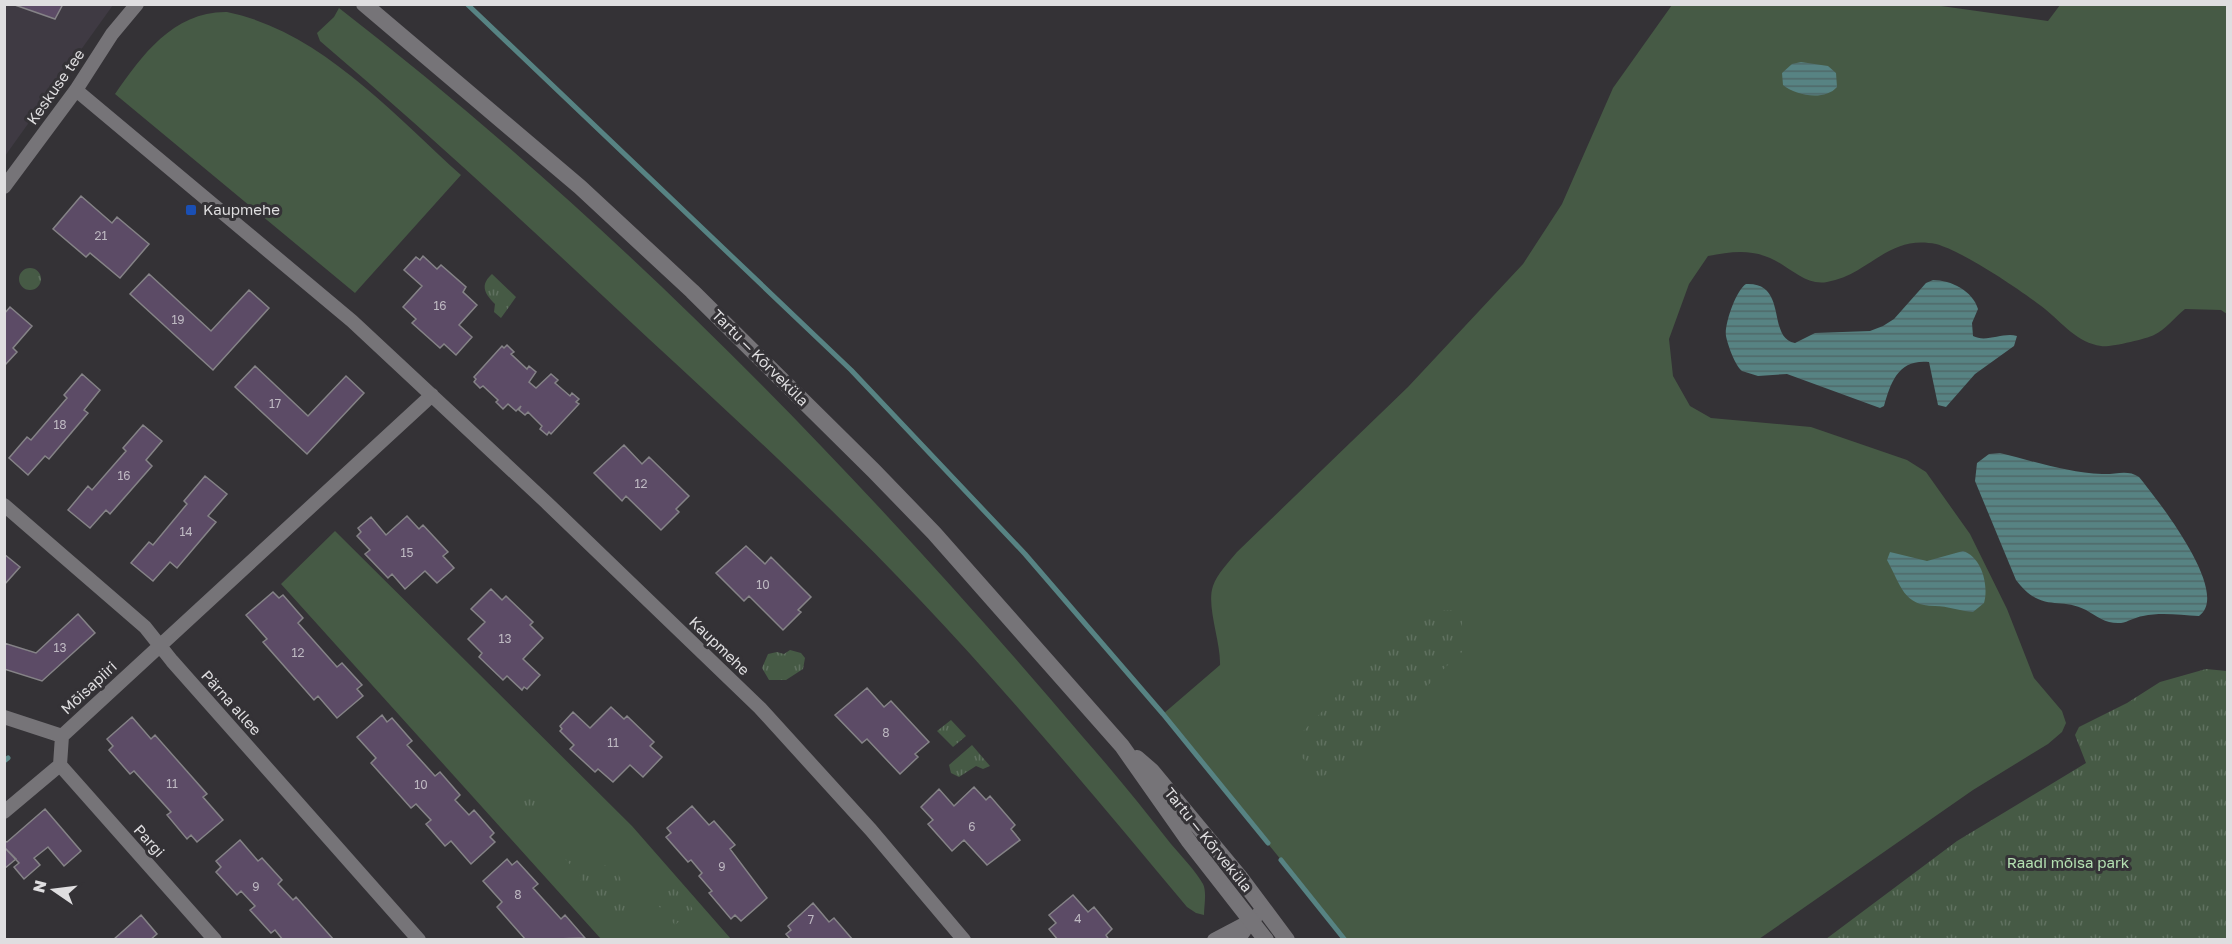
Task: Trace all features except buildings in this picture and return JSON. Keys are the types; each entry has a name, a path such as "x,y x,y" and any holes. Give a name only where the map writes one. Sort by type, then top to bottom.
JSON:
{"main road":[{"name":"Tartu — Kõrveküla","path":"364,4 580,187 740,337 934,533 1122,746 1188,840 1258,914 1287,939"},
{"name":"Tartu — Kõrveküla","path":"1258,914 1266,939"}],"street":[{"path":"112,34 124,4"},
{"path":"112,34 137,4"},
{"name":"Keskuse tee","path":"4,187 76,90 112,34"},
{"name":"Kaupmehe","path":"76,90 339,309 760,708 871,830 964,939"},
{"path":"160,644 432,395"},
{"name":"Pärna allee","path":"4,505 145,627 418,939"},
{"name":"Mõisapiiri","path":"60,765 62,736 160,644"},
{"path":"4,717 62,736"},
{"path":"4,812 60,765"},
{"name":"Pargi","path":"60,765 209,938"},
{"path":"1214,939 1258,914"},
{"path":"1238,939 1258,914"}],"shaded area":[{"path":"5,5 113,5 5,156"}],"green space":[{"path":"1927,4 2048,21 2060,5 2227,5 2227,314 2221,310 2185,309 2154,335 2127,343 2101,346 2078,337 2035,301 1992,272 1936,244 1919,242 1905,245 1891,250 1855,272 1827,282 1811,281 1762,255 1747,252 1724,253 1708,256 1689,284 1669,339 1673,376 1690,406 1711,418 1811,427 1907,460 1926,472 1970,534 2007,609 2034,678 2062,711 2066,723 2062,732 2048,744 1973,790 1759,939 1345,939 1163,714 1220,665 1211,604 1211,594 1217,577 1237,552 1408,387 1523,264 1562,204 1613,88 1672,5"},
{"path":"339,8 441,90 539,174 636,262 821,445 997,637 1105,762 1192,868 1204,887 1204,915 1187,907 989,675 920,600 821,500 527,226 320,41 317,33 334,17"},
{"path":"227,12 261,22 293,37 324,56 381,101 461,175 355,293 115,94 148,51 175,27 208,14"},
{"path":"30,268 38,271 41,279 38,287 30,290 22,287 19,279 22,271"},
{"path":"492,274 516,297 501,318 494,312 495,304 485,289 486,282"},
{"path":"335,531 632,826 731,939 601,939 281,584"},
{"path":"1462,610 1462,652 1435,677 1402,717 1320,779 1291,744 1392,638 1405,638 1405,623 1418,611"},
{"path":"790,650 801,653 805,658 803,669 786,680 769,680 762,668 768,654 777,652 784,654"},
{"name":"Raadi mõisa park","path":"2206,669 2227,671 2227,939 1826,939 1957,841 2086,763 2075,735 2079,727 2127,703 2160,682"},
{"path":"951,720 966,736 953,747 937,731"},
{"path":"972,745 990,766 983,769 976,766 959,777 951,773 949,765"},
{"path":"534,791 543,795 547,804 543,813 534,817 525,813 521,804 525,795"},
{"path":"564,841 568,841 594,869 606,865 615,869 622,881 617,897 628,909 622,918 605,905 598,907 584,903 578,886 582,878 559,852 558,848"},
{"path":"668,880 693,909 675,925 650,896"}],"water":[{"path":"1801,62 1828,66 1836,73 1837,87 1825,94 1810,95 1795,92 1783,85 1782,73 1792,64"},
{"path":"1933,280 1954,284 1971,297 1978,309 1972,323 1973,336 1983,338 2017,336 2014,346 1975,374 1946,407 1938,405 1929,362 1910,364 1903,368 1893,380 1884,406 1880,408 1787,374 1758,376 1742,371 1734,360 1728,345 1726,331 1729,316 1738,293 1746,284 1759,286 1768,292 1773,300 1781,331 1786,339 1795,343 1815,333 1870,331 1883,326 1894,319 1926,283"},
{"path":"2000,453 2076,471 2102,474 2125,473 2139,477 2174,524 2199,567 2206,588 2207,604 2199,616 2157,614 2121,623 2111,622 2076,606 2042,601 2025,590 2016,580 1975,481 1977,463 1989,454"},
{"path":"1963,551 1975,559 1985,581 1984,603 1973,612 1924,605 1909,598 1887,560 1890,552 1927,561"}],"waterway":[{"path":"467,4 851,370 1025,554 1163,714 1268,843"},
{"path":"4,761 8,758"},
{"path":"1281,860 1345,940"}],"place":[{"name":"Kaupmehe","path":"191,210"}]}
